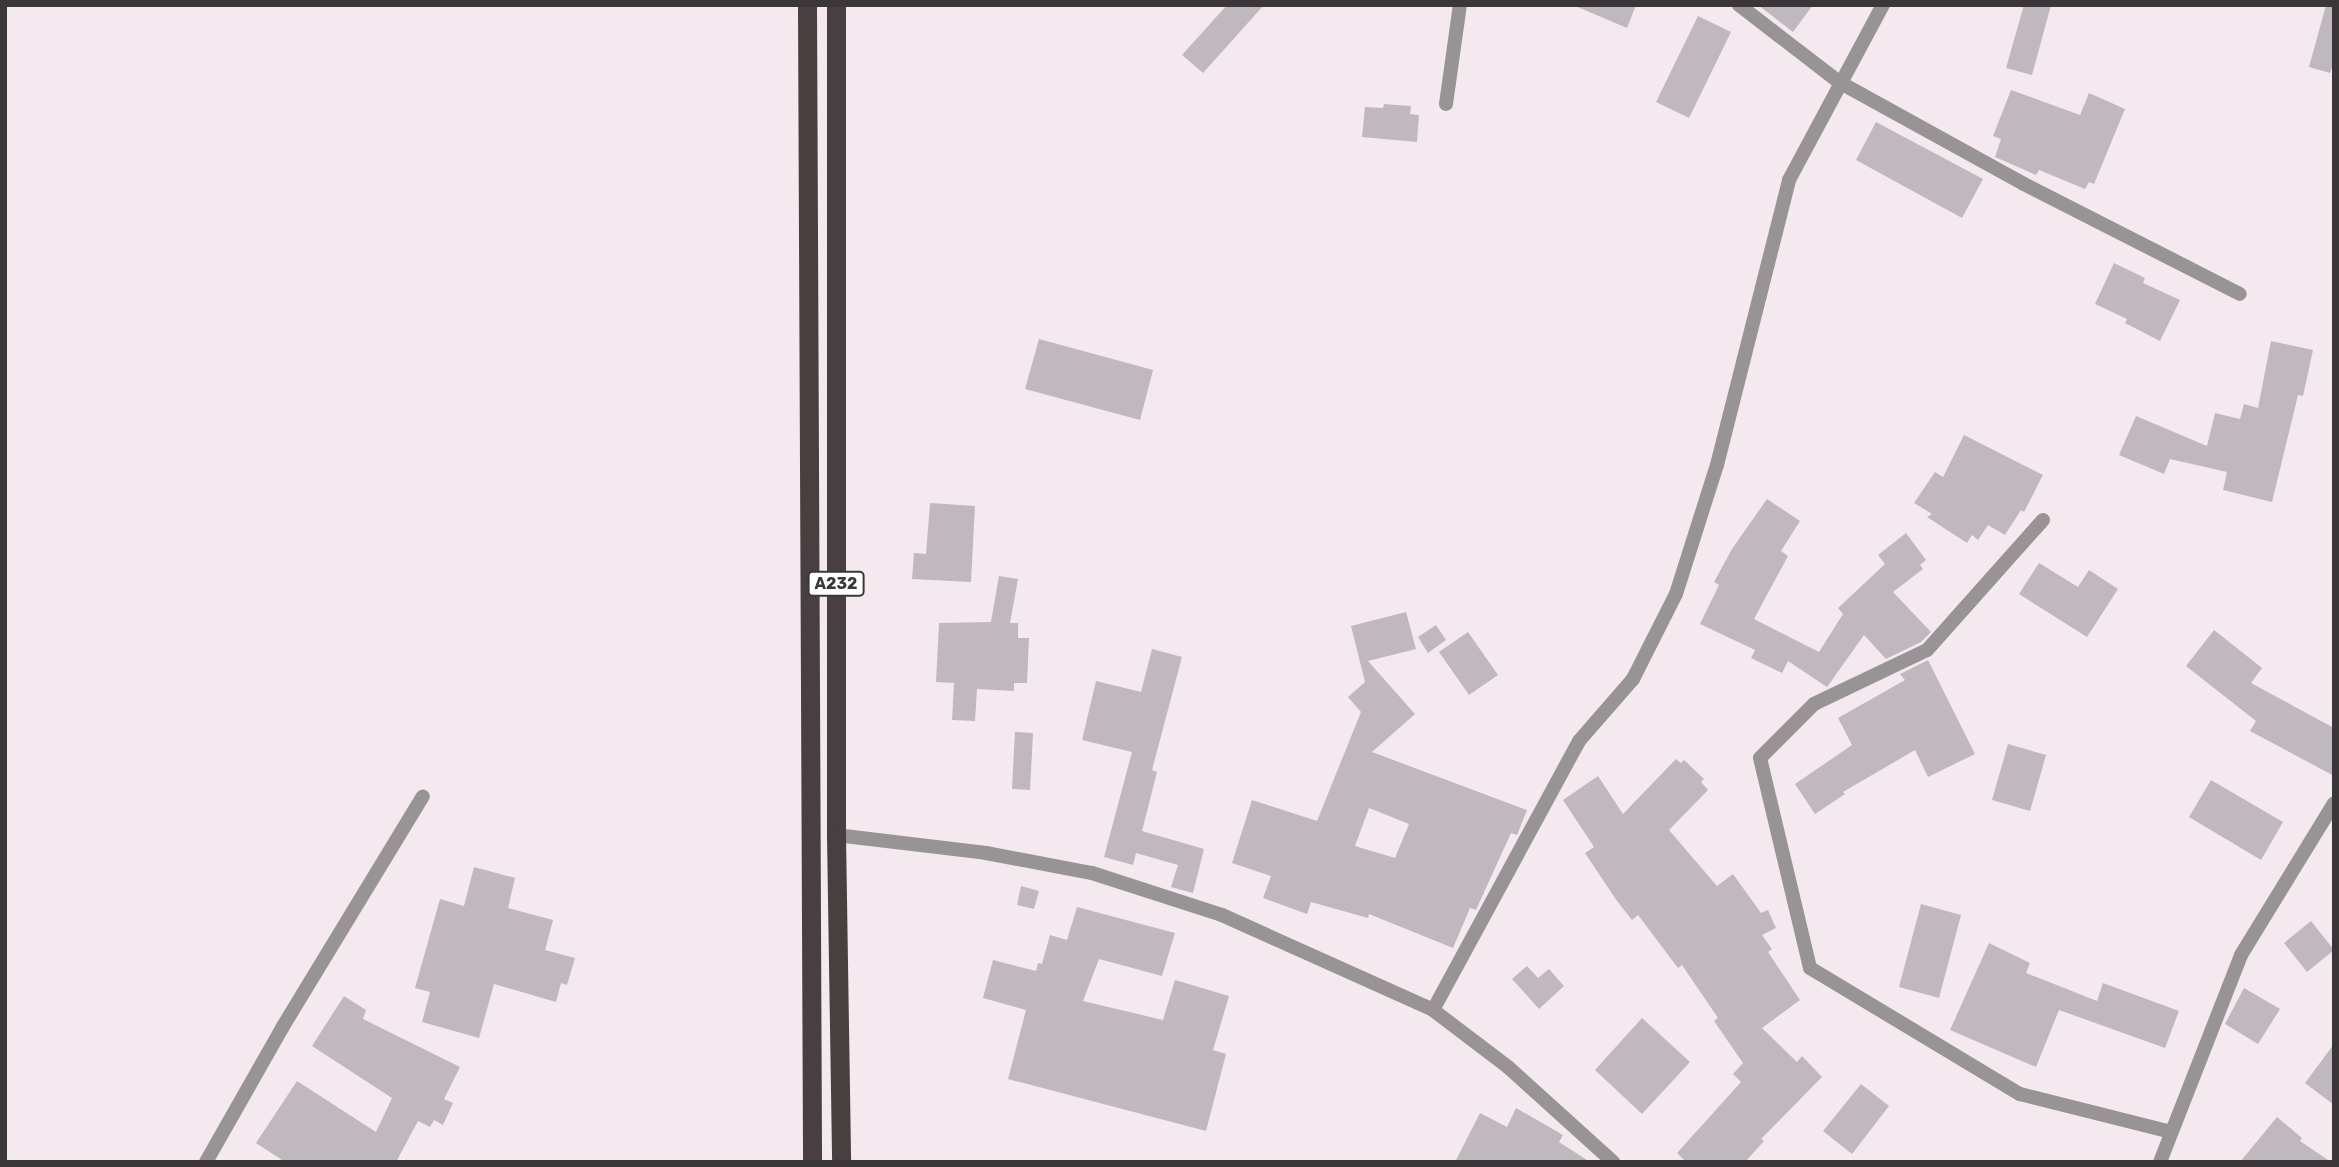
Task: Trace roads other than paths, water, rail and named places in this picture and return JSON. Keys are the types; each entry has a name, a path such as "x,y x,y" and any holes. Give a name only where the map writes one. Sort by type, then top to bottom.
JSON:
{"highway":[{"name":"A232","path":"807,5 812,1162"},
{"name":"A232","path":"836,5 836,835 841,1162"}],"street":[{"path":"1446,104 1460,5"},
{"path":"1739,5 1839,82 2024,184 2241,294"},
{"path":"1433,1010 1579,741 1633,679 1676,594 1717,465 1789,180 1839,82 1883,5"},
{"path":"2043,520 1927,650 1814,704 1760,758 1810,968 2020,1094 2171,1132"},
{"path":"206,1162 282,1028 423,796"},
{"path":"2160,1162 2241,955 2334,803"},
{"path":"836,835 986,853 1092,873 1222,915 1433,1010 1508,1067 1613,1162"}]}
